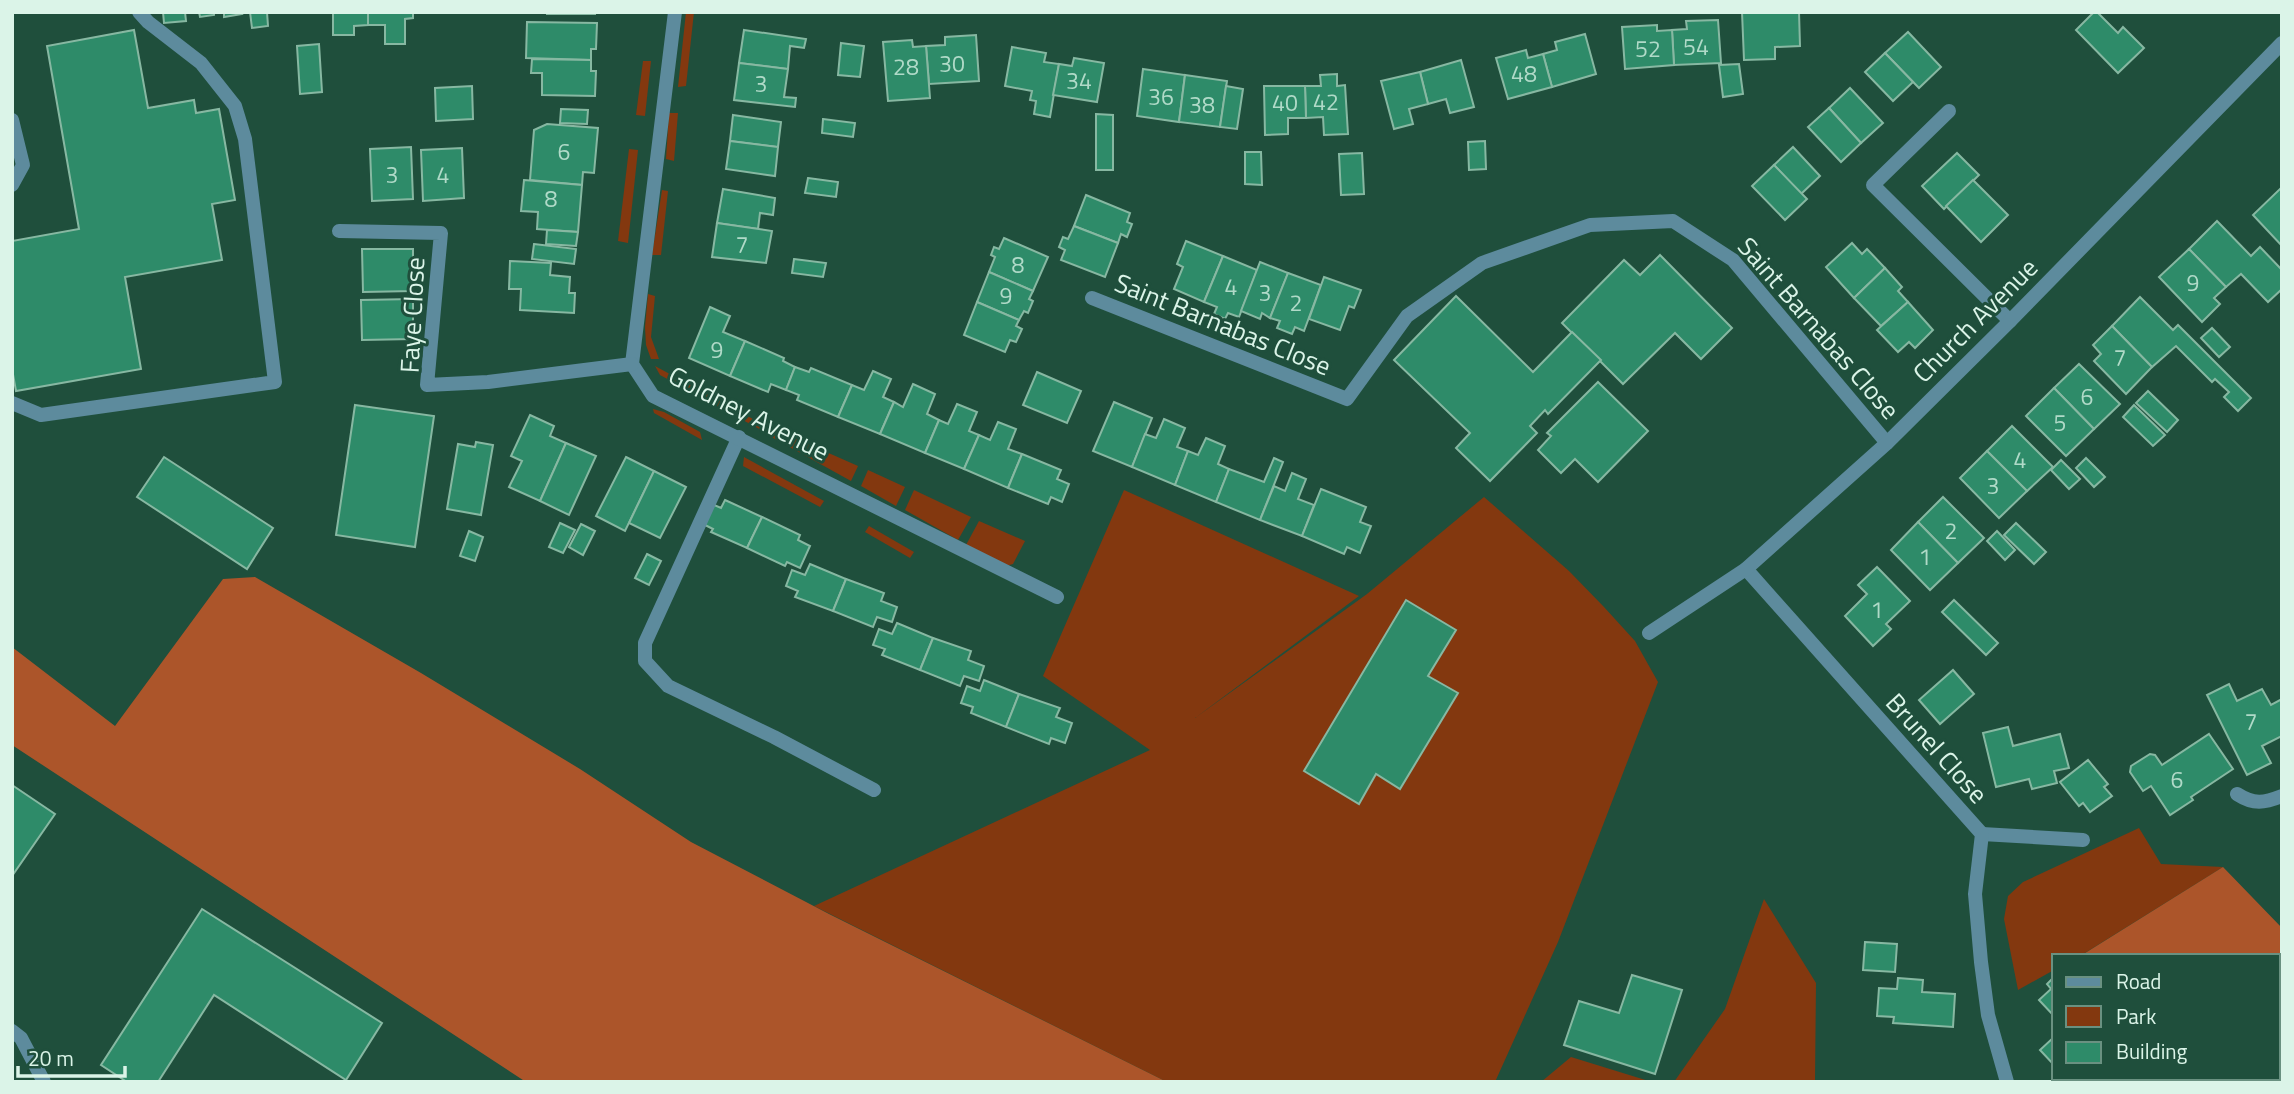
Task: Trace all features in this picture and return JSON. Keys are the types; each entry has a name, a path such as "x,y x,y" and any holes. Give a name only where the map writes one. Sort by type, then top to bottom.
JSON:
{"street":[{"path":"12,403 41,415 275,382 245,139 235,106 201,63 139,12"},
{"name":"Goldney Avenue","path":"675,12 632,364 653,396 1057,597"},
{"name":"Church Avenue","path":"1649,633 1745,569 1887,443 2282,43"},
{"path":"1949,111 1873,185 2010,321"},
{"path":"12,120 23,165 12,185"},
{"name":"Saint Barnabas Close","path":"1092,298 1347,399 1406,316 1482,263 1590,225 1673,221 1733,260 1887,443"},
{"name":"Faye Close","path":"339,231 441,233 440,269 427,384 488,382 632,364"},
{"path":"739,437 645,643 645,662 668,686 774,737 874,790"},
{"name":"Brunel Close","path":"1745,569 1982,834 1975,894 1981,962 1988,1015 2007,1082"},
{"path":"2237,794 2250,803 2262,803 2282,796"},
{"path":"1982,834 2083,839"},
{"path":"12,1031 20,1038 44,1082"}],"green space":[{"path":"686,12 694,12 686,86 678,87"},
{"path":"643,61 651,61 645,116 636,115"},
{"path":"669,113 678,113 674,161 666,159"},
{"path":"629,149 638,150 628,243 618,241"},
{"path":"662,190 668,191 661,255 652,255"},
{"path":"648,294 655,296 651,337 659,359 651,359 646,345"},
{"path":"655,366 766,426 763,431 660,375"},
{"path":"653,409 664,412 700,432 702,440 654,413"},
{"path":"772,428 858,466 851,481 768,435"},
{"path":"744,457 824,501 820,507 743,466"},
{"path":"868,470 905,487 896,506 861,486"},
{"path":"914,490 971,517 958,540 905,510"},
{"path":"1124,490 1359,596 1195,718 1367,594 1484,497 1569,571 1635,641 1658,682 1558,942 1495,1082 1167,1082 814,906 1150,750 1043,676"},
{"path":"979,521 1025,541 1013,564 1006,566 966,545"},
{"path":"869,526 914,552 910,558 865,532"},
{"path":"2139,828 2161,864 2223,867 2083,954 2052,954 2052,971 2018,990 2004,919 2008,896 2023,882"},
{"path":"1764,899 1816,983 1815,1082 1674,1082 1725,1009"},
{"path":"1571,1057 1652,1082 1541,1082"}],"shaded area":[{"path":"255,577 580,769 691,842 829,914 1167,1082 526,1082 12,745 12,647 115,726 223,579"},
{"path":"2223,867 2282,928 2282,1082 2264,1080 2280,1080 2280,954 2084,954"}],"building":[{"path":"163,12 185,12 186,21 164,23"},
{"path":"199,12 214,12 214,15 200,17"},
{"path":"224,12 241,12 242,14 224,17"},
{"path":"250,12 267,12 268,26 252,28"},
{"path":"333,12 368,12 368,25 354,26 354,35 333,35"},
{"path":"368,12 413,12 413,18 405,19 405,44 385,44 385,25 368,25"},
{"path":"595,12 595,14 547,14"},
{"path":"1742,12 1799,12 1800,46 1775,47 1775,59 1744,60"},
{"path":"2094,12 2118,33 2123,27 2144,48 2118,73 2076,30"},
{"path":"1718,20 1721,63 1674,65 1672,30 1687,29 1686,21"},
{"path":"527,22 597,23 596,49 591,49 591,60 526,58"},
{"path":"1657,25 1657,31 1672,30 1674,65 1625,69 1622,27"},
{"path":"134,30 148,108 194,100 196,113 219,109 235,200 212,204 222,260 125,277 141,369 16,391 12,369 12,241 79,229 47,46"},
{"path":"744,30 806,39 804,48 790,46 788,69 739,63"},
{"path":"1908,32 1941,67 1919,88 1885,53"},
{"path":"1585,34 1596,74 1552,87 1543,54 1557,50 1555,42"},
{"path":"976,35 979,81 929,84 926,46 945,45 945,37"},
{"path":"912,40 913,47 926,46 930,98 888,101 883,42"},
{"path":"841,43 864,46 860,77 838,75"},
{"path":"319,44 322,92 300,94 297,46"},
{"path":"1012,47 1046,53 1044,62 1059,64 1050,117 1034,114 1036,101 1030,100 1032,91 1005,86"},
{"path":"1526,50 1528,58 1543,54 1552,87 1508,99 1496,58"},
{"path":"1885,53 1913,82 1893,101 1865,72"},
{"path":"1074,58 1104,63 1097,102 1053,95 1059,64 1072,66"},
{"path":"532,59 591,60 591,71 596,71 595,96 542,95 542,73 531,73"},
{"path":"1461,60 1474,107 1450,113 1446,99 1428,104 1420,72"},
{"path":"739,63 788,69 784,97 796,98 795,107 734,100"},
{"path":"1739,64 1743,94 1723,97 1719,65"},
{"path":"1143,69 1185,75 1179,122 1137,116"},
{"path":"1420,72 1428,104 1409,109 1413,124 1394,129 1381,81"},
{"path":"1337,74 1337,86 1345,85 1348,134 1324,135 1323,117 1306,118 1305,86 1321,86 1320,75"},
{"path":"1185,75 1227,81 1220,127 1179,122"},
{"path":"472,86 473,119 436,121 435,88"},
{"path":"1226,86 1243,89 1237,129 1220,127"},
{"path":"1264,86 1305,86 1306,118 1288,118 1288,134 1265,135"},
{"path":"1850,88 1883,123 1861,143 1829,108"},
{"path":"1829,108 1861,143 1841,162 1808,127"},
{"path":"561,109 588,110 587,124 560,123"},
{"path":"1096,114 1113,115 1113,170 1096,170"},
{"path":"733,115 781,122 778,147 730,141"},
{"path":"823,119 855,123 853,137 822,133"},
{"path":"547,124 598,128 594,173 583,172 582,185 530,180 534,130"},
{"path":"730,141 778,147 775,176 726,169"},
{"path":"1485,141 1486,169 1469,170 1468,142"},
{"path":"411,147 413,199 372,201 370,149"},
{"path":"1793,147 1820,176 1801,194 1774,165"},
{"path":"462,148 464,198 423,201 421,150"},
{"path":"1245,152 1261,152 1262,185 1245,184"},
{"path":"1362,153 1364,194 1341,195 1339,154"},
{"path":"1957,153 1979,175 1944,209 1922,186"},
{"path":"1774,165 1807,199 1785,220 1752,186"},
{"path":"808,178 838,182 836,197 805,193"},
{"path":"524,180 582,185 578,232 537,229 538,212 521,211"},
{"path":"1973,180 2008,215 1981,242 1946,206"},
{"path":"2282,187 2282,246 2253,215"},
{"path":"723,189 775,198 773,215 760,213 758,229 717,223"},
{"path":"1086,195 1130,213 1127,222 1132,224 1127,237 1121,234 1118,243 1074,226"},
{"path":"2217,221 2251,256 2260,247 2282,270 2282,289 2268,302 2241,274 2226,287 2189,249"},
{"path":"717,223 772,231 766,263 712,257"},
{"path":"1074,226 1118,243 1105,277 1061,260 1065,250 1059,247 1063,237 1068,239"},
{"path":"547,230 578,232 576,246 546,244"},
{"path":"1004,238 1048,257 1033,291 989,272 995,257 991,255 994,247 999,249"},
{"path":"1186,241 1223,256 1204,302 1174,289 1183,267 1177,264"},
{"path":"1852,243 1862,254 1867,249 1885,268 1854,298 1826,267"},
{"path":"534,244 576,249 574,264 532,259"},
{"path":"362,249 413,249 413,291 363,292"},
{"path":"2189,249 2226,287 2214,298 2220,304 2202,322 2159,277"},
{"path":"1660,255 1732,328 1701,359 1675,333 1623,384 1562,323 1624,260 1640,275"},
{"path":"1223,256 1257,270 1239,317 1228,313 1225,319 1214,314 1217,307 1204,302"},
{"path":"794,259 826,263 823,277 792,273"},
{"path":"510,261 551,263 550,275 570,277 569,293 575,293 574,313 520,310 521,289 509,289"},
{"path":"1260,262 1288,273 1270,318 1262,313 1260,319 1241,311"},
{"path":"1885,268 1902,287 1898,291 1908,302 1881,326 1854,298"},
{"path":"989,272 1033,291 1029,299 1033,301 1028,313 1024,311 1019,320 977,302"},
{"path":"1288,273 1321,285 1304,331 1295,327 1292,334 1277,328 1280,321 1270,318"},
{"path":"1324,277 1361,290 1354,308 1349,306 1340,330 1309,319"},
{"path":"1456,296 1533,372 1572,332 1601,360 1548,414 1545,410 1530,426 1537,433 1490,481 1456,448 1470,433 1394,360"},
{"path":"2140,297 2173,330 2178,325 2251,398 2238,411 2224,397 2229,392 2215,379 2212,382 2176,346 2152,367 2112,326"},
{"path":"413,299 413,339 362,340 361,300"},
{"path":"977,302 1019,320 1016,326 1022,329 1016,342 1010,340 1005,352 964,335"},
{"path":"1908,302 1933,330 1915,348 1909,342 1898,352 1877,330"},
{"path":"710,307 730,316 723,332 745,341 730,376 689,358"},
{"path":"2112,326 2152,367 2126,394 2094,361 2101,354 2093,345"},
{"path":"2212,328 2230,347 2219,357 2201,338"},
{"path":"745,341 784,358 783,361 795,367 786,390 771,384 768,392 730,376"},
{"path":"2079,364 2120,404 2094,429 2054,388"},
{"path":"795,367 809,372 811,368 852,385 838,417 797,400 799,395 786,390"},
{"path":"873,371 891,379 883,397 894,402 880,434 838,417 852,385 864,390"},
{"path":"1037,372 1081,391 1067,423 1023,405"},
{"path":"1598,382 1648,431 1598,482 1575,459 1561,473 1538,450 1551,436 1547,433"},
{"path":"913,384 935,394 927,414 939,420 925,453 880,434 894,402 903,407"},
{"path":"2054,388 2094,429 2066,456 2026,416"},
{"path":"2148,391 2178,420 2167,432 2136,403"},
{"path":"1114,402 1152,418 1132,467 1093,451"},
{"path":"957,404 977,412 969,431 979,435 964,469 925,453 939,420 948,424"},
{"path":"355,405 434,416 415,547 336,535"},
{"path":"2134,405 2165,435 2153,446 2123,417"},
{"path":"530,415 554,426 550,436 566,443 540,501 509,487 522,461 511,456"},
{"path":"1164,419 1185,428 1177,447 1188,451 1175,485 1132,467 1145,434 1156,438"},
{"path":"998,422 1016,429 1008,449 1022,454 1008,488 964,469 979,435 990,440"},
{"path":"2012,426 2053,467 2027,491 1987,451"},
{"path":"1206,438 1225,446 1218,464 1229,469 1216,502 1175,485 1188,451 1198,455"},
{"path":"476,442 493,445 481,515 447,509 458,444 475,447"},
{"path":"566,443 596,456 569,515 540,501"},
{"path":"1987,451 2027,491 1999,518 1960,478"},
{"path":"1022,454 1061,470 1057,479 1069,484 1062,502 1051,497 1048,504 1008,488"},
{"path":"164,457 273,528 247,569 137,497"},
{"path":"626,457 654,471 625,531 596,516"},
{"path":"1274,458 1283,462 1260,520 1216,502 1229,469 1264,482"},
{"path":"2086,458 2105,477 2094,487 2076,468"},
{"path":"2061,460 2080,479 2069,489 2051,470"},
{"path":"654,471 686,487 660,538 629,523"},
{"path":"1292,473 1306,479 1298,499 1314,505 1302,536 1260,520 1274,486 1285,491"},
{"path":"1321,489 1366,507 1360,522 1371,526 1360,553 1347,547 1344,554 1302,536"},
{"path":"1943,497 1984,538 1958,563 1918,522"},
{"path":"725,500 762,517 747,548 711,532 713,529 703,524 712,504 721,508"},
{"path":"762,517 800,535 798,540 810,546 800,568 787,562 785,566 747,548"},
{"path":"1918,522 1958,563 1930,590 1891,550"},
{"path":"560,523 575,530 563,553 549,547"},
{"path":"2016,523 2046,552 2034,564 2004,535"},
{"path":"581,524 595,531 583,555 569,547"},
{"path":"469,531 483,537 475,561 460,556"},
{"path":"1997,531 2015,550 2005,560 1987,541"},
{"path":"647,554 661,561 649,585 635,578"},
{"path":"810,564 846,579 833,611 795,597 798,591 786,586 792,570 805,575"},
{"path":"1877,567 1910,601 1886,624 1891,629 1873,646 1845,616 1867,594 1858,585"},
{"path":"846,579 884,593 881,601 897,607 892,622 877,617 873,627 833,611"},
{"path":"1406,600 1456,630 1428,676 1458,693 1400,789 1376,774 1359,804 1304,771"},
{"path":"1954,600 1998,643 1986,655 1942,612"},
{"path":"897,623 933,638 920,670 882,655 885,649 873,645 879,629 892,634"},
{"path":"933,638 971,651 968,660 984,666 979,681 964,676 960,686 920,670"},
{"path":"1953,670 1974,694 1940,724 1919,700"},
{"path":"984,680 1019,694 1006,727 971,713 973,707 961,703 967,686 980,691"},
{"path":"2229,684 2237,701 2262,689 2271,705 2282,699 2282,736 2262,746 2271,763 2247,775 2207,695"},
{"path":"1019,694 1060,708 1056,717 1072,723 1065,743 1051,738 1049,744 1006,727"},
{"path":"2008,727 2013,746 2060,734 2069,768 2054,771 2057,783 2032,789 2029,779 1996,787 1983,733"},
{"path":"2209,734 2233,769 2191,797 2193,800 2170,815 2151,786 2143,791 2130,772 2131,766 2150,754 2155,755 2162,765"},
{"path":"2088,760 2108,784 2104,787 2112,796 2090,812 2083,803 2079,806 2060,782"},
{"path":"12,785 55,814 12,876"},
{"path":"202,909 382,1023 346,1080 214,995 158,1082 127,1082 101,1065"},
{"path":"1865,942 1897,944 1895,972 1863,970"},
{"path":"1632,975 1682,990 1655,1074 1564,1045 1579,1001 1619,1013"},
{"path":"1898,978 1923,980 1922,992 1955,994 1953,1027 1893,1023 1894,1017 1877,1016 1879,988 1897,989"},
{"path":"2052,979 2052,1014 2039,1000 2051,989 2047,984"},
{"path":"2052,1039 2052,1063 2040,1050"},
{"path":"2069,1080 2096,1080 2094,1082"},
{"path":"2192,1080 2193,1082 2171,1082"}]}
